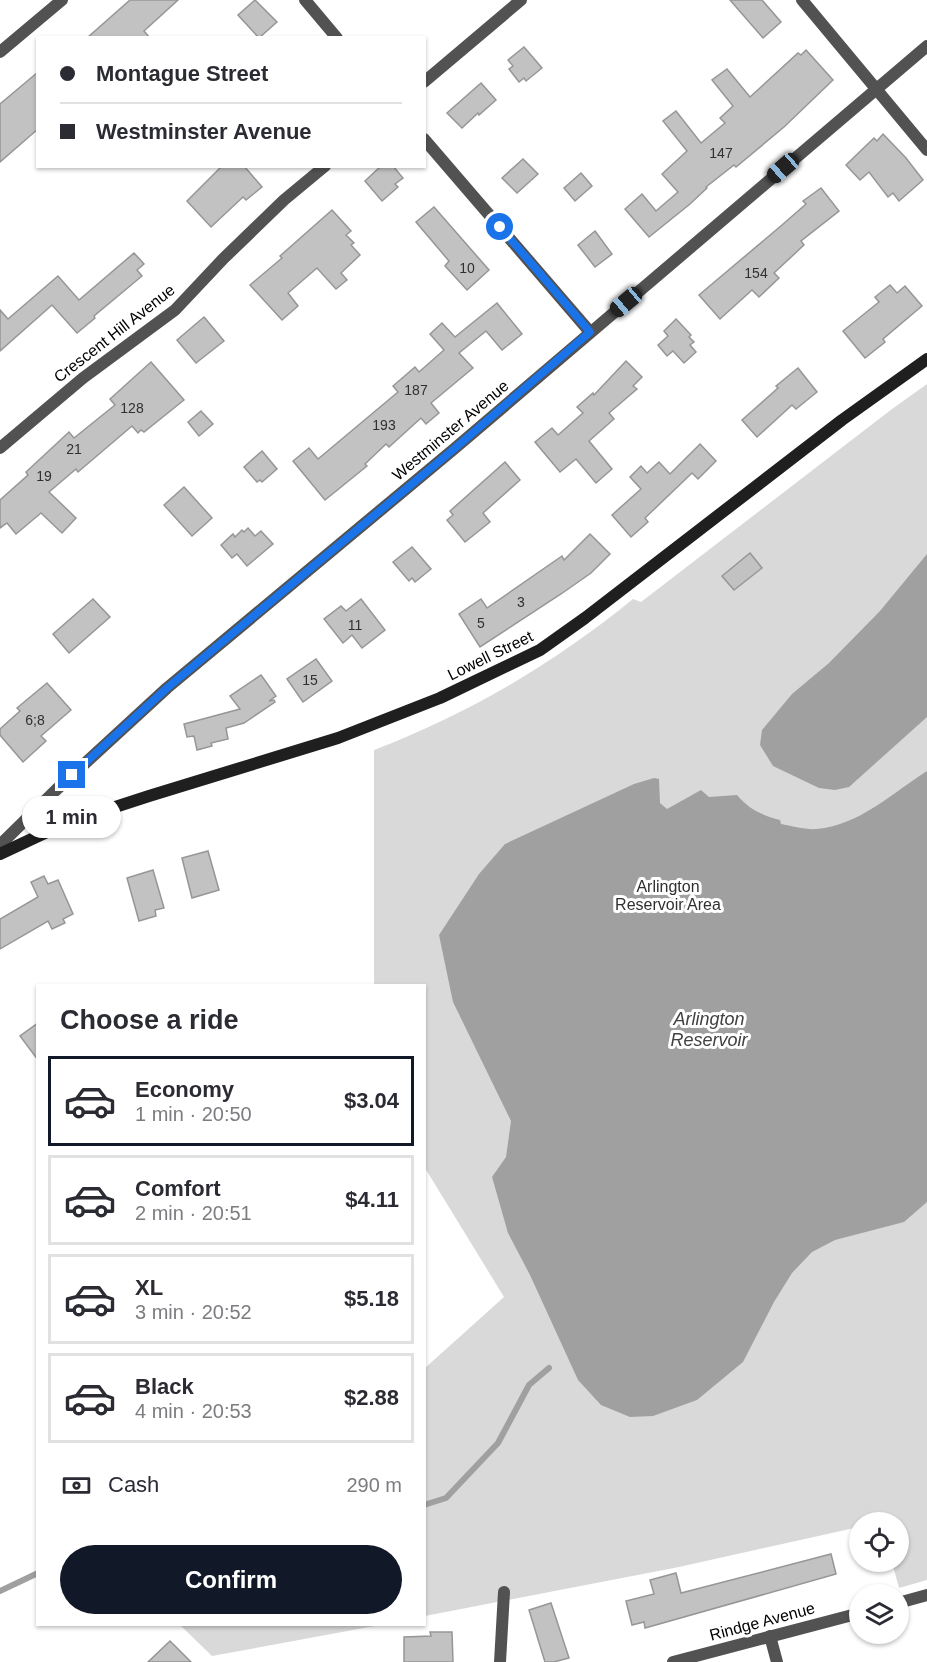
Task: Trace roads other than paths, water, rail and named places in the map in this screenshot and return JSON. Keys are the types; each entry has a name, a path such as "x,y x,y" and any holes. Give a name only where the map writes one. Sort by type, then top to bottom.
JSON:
{"main road":[{"name":"Lowell Street","path":"0,854 66,823 338,738 440,698 540,650 585,618 842,420 927,359"}],"street":[{"path":"0,52 62,0"},
{"path":"305,0 335,36"},
{"path":"426,80 521,0"},
{"path":"802,0 927,150"},
{"name":"Westminster Avenue","path":"0,845 167,688 454,449 927,46"},
{"path":"426,141 590,332"},
{"name":"Crescent Hill Avenue","path":"0,448 82,378 175,310 284,200 323,168"},
{"path":"500,1662 504,1592"},
{"path":"909,1600 927,1595"},
{"name":"Rindge Avenue","path":"673,1662 849,1616"},
{"path":"770,1636 777,1662"}],"water":[{"path":"927,554 927,717 849,787 835,790 819,788 773,766 760,745 762,730 792,694 829,663 880,611"},
{"name":"Arlington Reservoir","path":"927,771 927,1202 904,1222 835,1240 812,1252 792,1273 743,1362 697,1400 653,1416 630,1417 601,1405 578,1380 530,1275 508,1233 492,1177 506,1157 511,1121 453,1002 439,935 479,874 505,844 634,784 654,778 659,779 660,803 667,809 701,790 709,797 737,795 751,808 780,820 781,824 817,829 833,826 861,815"}],"waterway":[{"path":"426,1504 446,1498 498,1443 529,1385 549,1368"},
{"path":"0,1591 36,1574"}],"park label":[{"name":"Arlington Reservoir Area","path":"668,895"}]}
